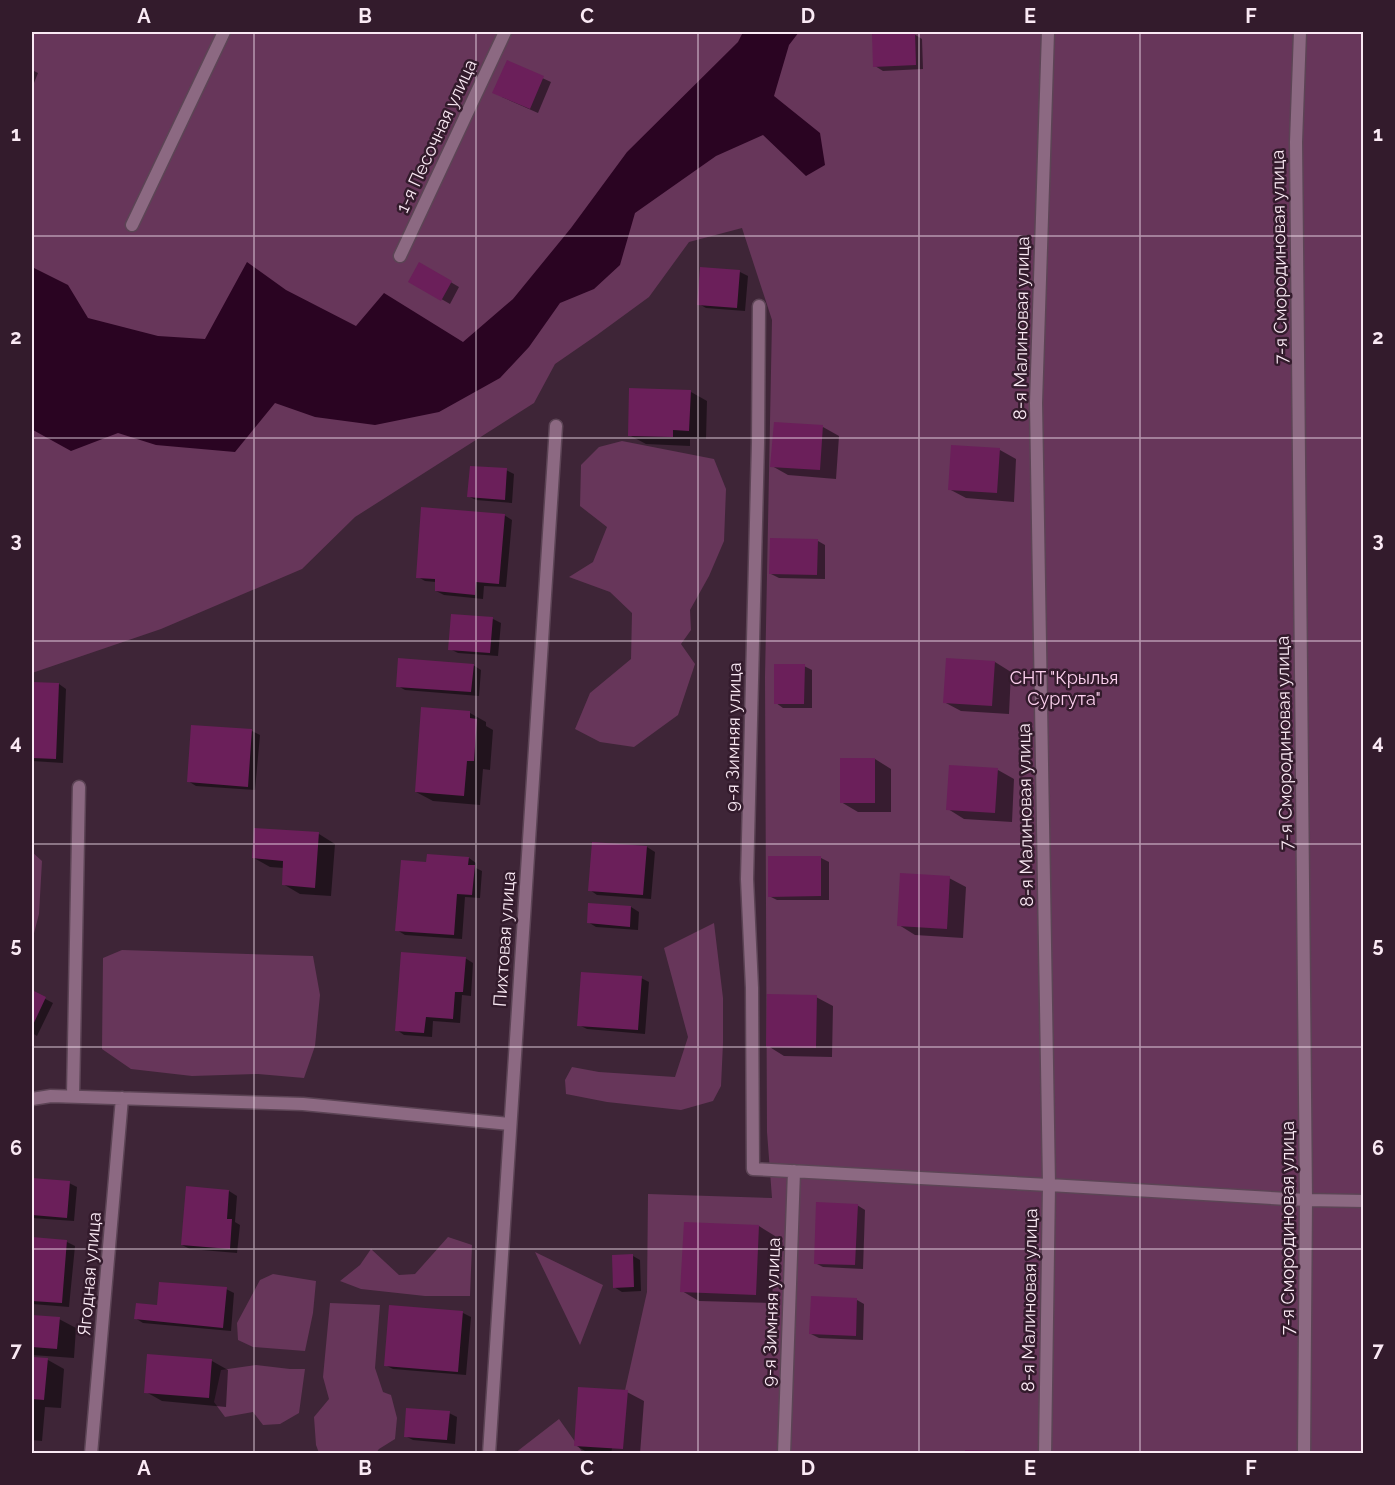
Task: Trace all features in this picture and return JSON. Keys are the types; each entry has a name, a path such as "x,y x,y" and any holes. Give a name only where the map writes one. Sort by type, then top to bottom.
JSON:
{"street":[{"path":"132,225 224,32"},
{"name":"1-я Песочная улица","path":"400,256 505,32"},
{"name":"8-я Малиновая улица","path":"1045,1454 1049,1185 1036,403 1048,32"},
{"name":"7-я Смородиновая улица","path":"1300,32 1296,142 1306,1200 1304,1454"},
{"name":"9-я Зимняя улица","path":"759,306 758,454 747,879 752,988 753,1169 794,1171 784,1454"},
{"name":"Пихтовая улица","path":"489,1454 556,426"},
{"path":"73,1096 79,787"},
{"path":"32,1099 73,1096 303,1104 510,1124"},
{"name":"Ягодная улица","path":"91,1454 122,1098"},
{"path":"794,1171 1306,1200 1364,1201"}],"green space":[{"name":"CНТ \"Крылья Сургута\"","path":"32,32 1363,32 1363,1453 611,1453 647,1292 648,1194 772,1198 767,1132 765,677 772,320 742,228 689,242 649,297 555,364 534,403 355,517 302,569 161,629 32,673"},
{"path":"622,441 714,459 726,489 724,541 709,576 690,610 691,630 681,644 695,664 678,715 634,747 600,742 575,729 590,693 631,659 632,613 610,592 569,577 593,562 607,527 580,506 581,465 599,447"},
{"path":"32,852 42,861 39,914 32,941"},
{"path":"714,923 723,998 723,1043 721,1086 713,1101 681,1110 607,1102 566,1094 565,1080 572,1067 599,1072 675,1077 688,1037 664,948"},
{"path":"122,950 313,956 320,995 315,1046 304,1078 258,1074 192,1076 131,1069 102,1049 103,958"},
{"path":"448,1237 472,1245 470,1296 425,1296 361,1289 340,1281 360,1265 371,1249 399,1275 415,1274"},
{"path":"535,1252 603,1285 580,1345"},
{"path":"273,1274 316,1281 313,1313 305,1351 253,1347 238,1340 237,1323 260,1280"},
{"path":"330,1303 380,1305 375,1368 383,1392 391,1395 397,1418 395,1439 376,1453 319,1453 316,1445 314,1417 329,1399 323,1377"},
{"path":"256,1365 305,1369 299,1413 280,1424 263,1425 253,1412 225,1417 214,1402 221,1370"},
{"path":"559,1419 583,1453 515,1454 515,1453"}],"shaded area":[{"path":"743,32 799,32 789,45 774,96 820,133 825,165 806,176 763,135 716,156 635,213 620,265 594,289 560,303 529,347 500,378 439,412 375,425 315,417 275,403 235,452 156,445 118,433 71,451 33,430 32,267 68,285 88,318 158,336 205,339 247,262 286,290 356,326 384,293 463,342 513,299 571,228 627,152 738,42"}],"building":[{"path":"915,33 916,65 873,67 872,34"},
{"path":"507,60 544,76 530,109 492,93"},
{"path":"419,262 452,281 441,301 408,282"},
{"path":"700,267 740,270 737,308 697,305"},
{"path":"629,388 691,390 689,431 673,430 673,437 628,436"},
{"path":"774,422 823,425 820,470 770,467"},
{"path":"951,445 1000,448 997,493 948,490"},
{"path":"470,466 507,468 505,500 467,497"},
{"path":"421,507 505,514 499,584 476,582 475,595 435,591 435,579 416,578"},
{"path":"770,538 818,539 817,575 769,574"},
{"path":"451,614 493,617 490,653 448,650"},
{"path":"398,658 474,664 471,692 396,687"},
{"path":"946,658 995,661 992,706 943,703"},
{"path":"774,664 805,664 804,704 774,704"},
{"path":"32,682 59,683 56,759 32,758"},
{"path":"421,707 470,711 470,718 477,719 474,761 467,761 464,796 415,792"},
{"path":"191,725 252,729 248,787 187,782"},
{"path":"840,758 875,758 875,803 840,803"},
{"path":"949,765 998,768 995,813 946,810"},
{"path":"254,828 319,832 315,888 282,885 283,861 252,858"},
{"path":"592,842 647,846 643,895 588,891"},
{"path":"427,854 469,857 468,865 475,865 472,895 457,894 454,935 395,931 401,860 426,862"},
{"path":"768,856 821,856 821,896 768,897"},
{"path":"900,873 950,876 947,929 897,926"},
{"path":"588,903 631,906 630,927 587,923"},
{"path":"401,952 466,957 463,992 455,992 453,1019 426,1017 424,1033 395,1031"},
{"path":"581,972 642,976 638,1030 577,1026"},
{"path":"32,990 46,997 32,1027"},
{"path":"767,994 817,995 816,1048 766,1047"},
{"path":"32,1178 70,1181 67,1218 32,1215"},
{"path":"186,1186 229,1190 227,1219 232,1219 230,1249 181,1245"},
{"path":"816,1202 858,1204 855,1265 814,1264"},
{"path":"684,1222 759,1225 756,1295 680,1292"},
{"path":"32,1237 67,1240 62,1303 32,1301"},
{"path":"633,1254 634,1287 613,1288 612,1255"},
{"path":"159,1282 227,1287 223,1328 134,1319 136,1303 157,1305"},
{"path":"811,1296 857,1298 856,1336 809,1334"},
{"path":"389,1305 463,1311 458,1372 384,1366"},
{"path":"32,1315 60,1317 57,1349 32,1347"},
{"path":"147,1354 212,1359 209,1398 144,1393"},
{"path":"32,1357 48,1358 44,1400 32,1399"},
{"path":"578,1387 628,1390 623,1449 574,1446"},
{"path":"406,1408 450,1411 447,1440 404,1437"},
{"path":"965,1450 1007,1451 1007,1454 965,1454"}]}
